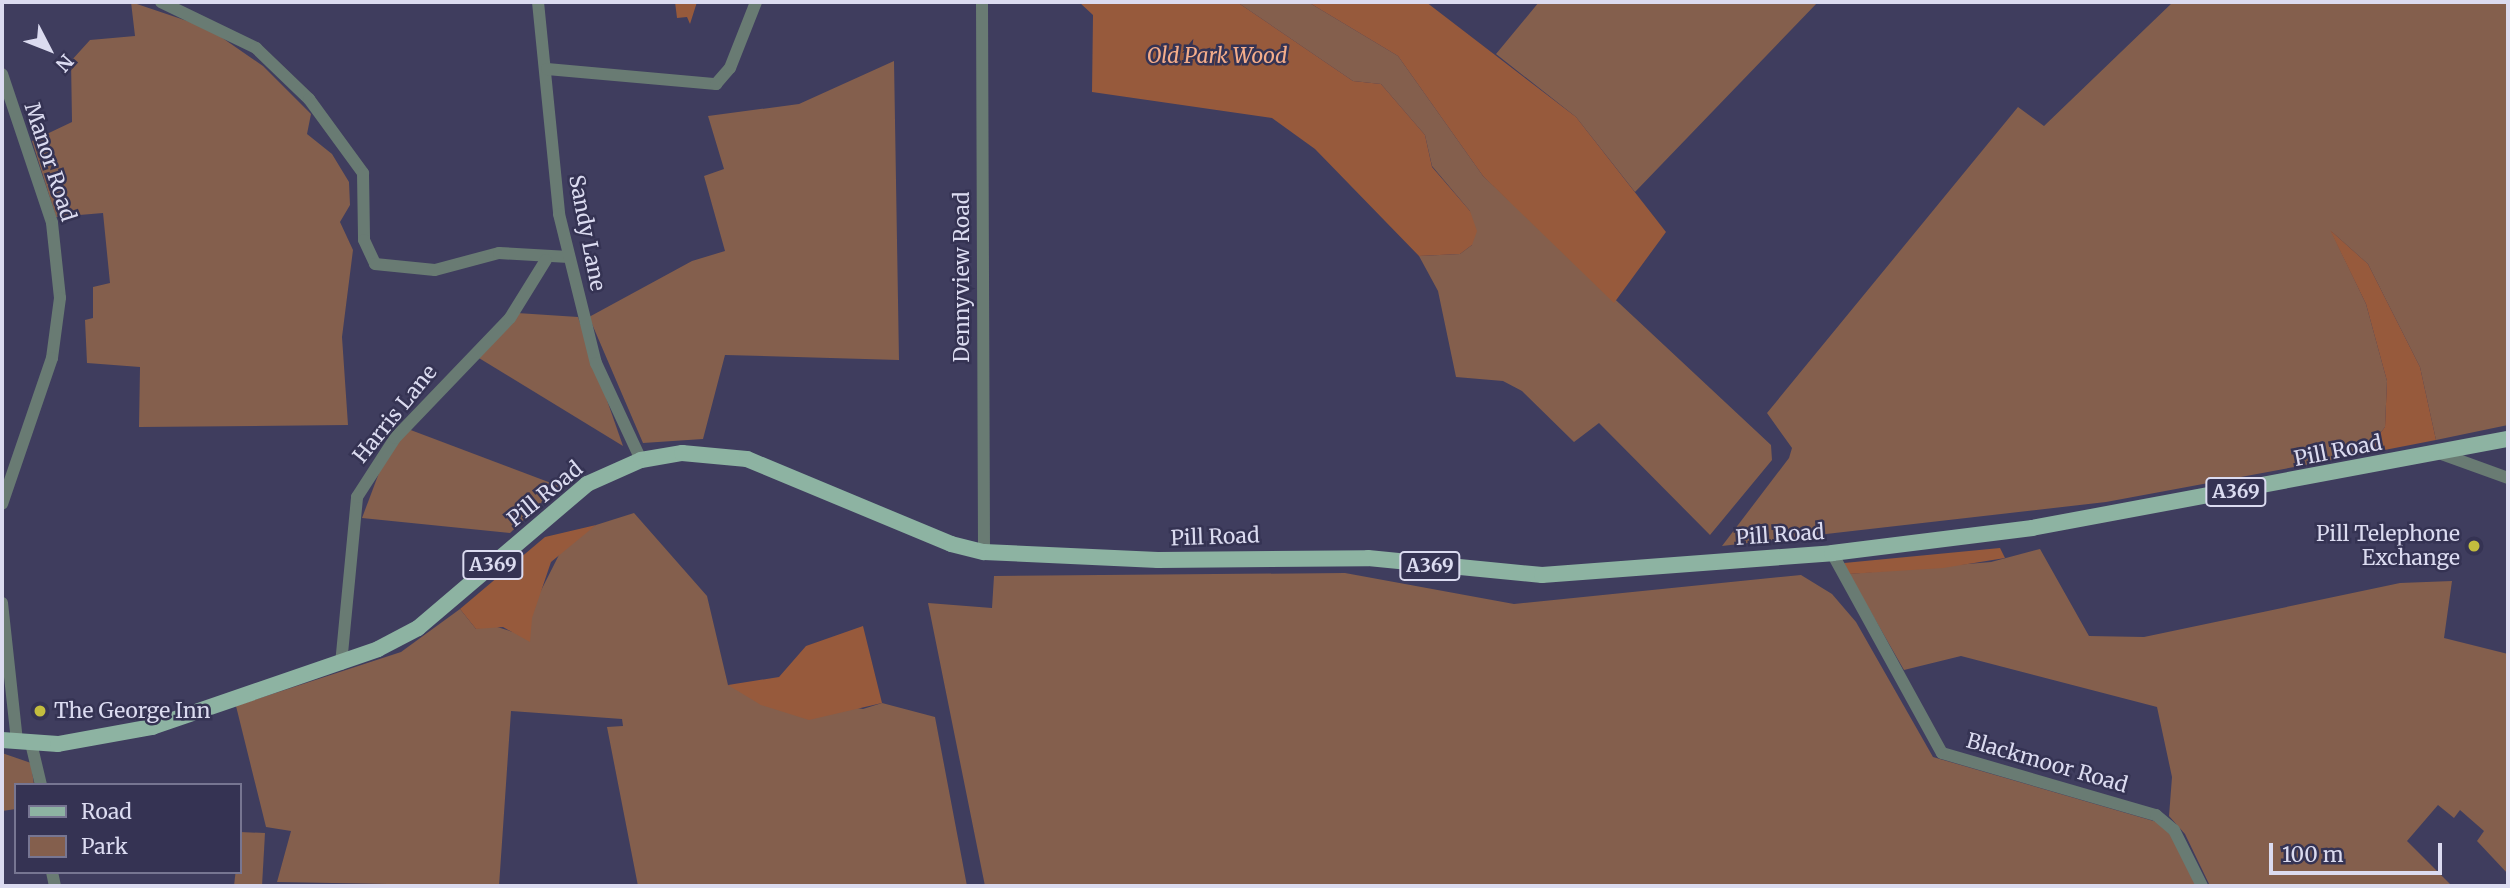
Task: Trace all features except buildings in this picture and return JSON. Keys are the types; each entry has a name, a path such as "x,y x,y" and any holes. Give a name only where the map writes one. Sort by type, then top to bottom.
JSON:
{"main road":[{"name":"A369","path":"2439,453 2500,443"},
{"name":"Pill Road","path":"17,742 88,741 152,727 341,664 418,628 587,484 641,460 699,453 747,459 951,544 984,552 1158,561 1368,558 1542,575 1832,553 2096,518 2439,453"}],"street":[{"path":"162,2 256,48 309,99 363,173 365,240 375,264 435,270 499,253 545,260 569,257"},
{"name":"Sandy Lane","path":"538,2 547,69 548,124 569,257 605,388 641,460"},
{"path":"547,69 716,84 730,68 756,2"},
{"name":"Dennyview Road","path":"982,2 984,552"},
{"name":"Manor Road","path":"2,74 52,223 60,298 52,358 6,473 2,505"},
{"name":"Harris Lane","path":"341,664 357,497 395,438 510,318 545,260"},
{"path":"2487,467 2500,443"},
{"name":"Pill Road","path":"2439,453 2487,467 2508,477"},
{"name":"Blackmoor Road","path":"1832,553 1942,753 2156,815 2174,830 2202,886"},
{"path":"2,603 17,742 40,783"}],"green space":[{"path":"131,2 208,28 263,66 311,114 307,134 332,154 349,182 350,205 340,222 353,250 342,337 348,425 139,427 140,367 87,363 85,320 93,318 93,287 110,283 103,213 56,217 32,141 72,122 71,61 90,40 135,36"},
{"path":"675,2 697,2 690,24 687,17 677,18"},
{"name":"Old Park Wood","path":"1079,2 1237,2 1353,81 1381,84 1425,135 1432,167 1470,211 1477,231 1472,245 1460,254 1419,256 1315,149 1272,118 1092,92 1093,15"},
{"path":"1237,2 1308,2 1398,56 1483,176 1771,445 1772,460 1710,535 1599,423 1574,442 1522,391 1503,381 1456,377 1438,291 1419,256 1460,254 1472,245 1470,211 1432,166 1425,135 1381,84 1353,81"},
{"name":"Old Park Wood","path":"1308,2 1426,2 1576,117 1666,232 1614,303 1483,176 1398,56"},
{"path":"1539,2 1818,2 1635,192 1576,117 1496,54"},
{"path":"2173,2 2508,2 2508,425 2436,440 2420,367 2368,264 2331,231 2366,304 2387,381 2385,427 2364,454 2106,502 1722,546 1789,458 1792,448 1767,413 2018,107 2044,126"},
{"path":"894,61 899,360 725,355 703,439 643,443 589,317 692,261 725,251 704,176 724,169 708,116 799,104"},
{"path":"2330,230 2368,264 2420,367 2436,440 2364,454 2385,427 2387,381 2366,304"},
{"path":"517,313 578,317 623,446 474,355"},
{"path":"408,429 559,486 510,533 362,518 382,465"},
{"path":"634,513 707,596 728,685 863,709 882,703 935,717 967,886 638,886 607,727 623,726 622,719 511,711 499,886 277,882 291,831 266,827 236,706 401,652 460,609 476,629 491,625 519,634 563,547 596,525"},
{"path":"596,525 551,562 532,618 530,642 503,627 476,629 460,609 545,537"},
{"path":"2000,548 2005,558 1943,568 1849,574 1844,563"},
{"path":"2040,549 2089,636 2144,637 2400,583 2452,581 2444,638 2508,654 2508,874 2477,841 2484,831 2460,810 2454,818 2438,805 2407,841 2452,886 2210,886 2185,834 2169,816 2172,777 2157,707 1961,656 1904,670 1849,574 1991,562"},
{"path":"1345,573 1514,604 1801,575 1832,594 1856,622 1933,757 2157,822 2170,833 2196,886 985,886 928,603 992,608 994,576"},
{"path":"863,626 882,703 809,720 761,705 728,685 779,677 806,646"},
{"path":"2,753 31,763 34,783 14,783 14,809 2,811"},
{"path":"242,832 265,833 262,886 234,886 235,874 242,874"}],"place":[{"name":"Pill Telephone Exchange","path":"2474,546"},
{"name":"The George Inn","path":"40,711"}]}
